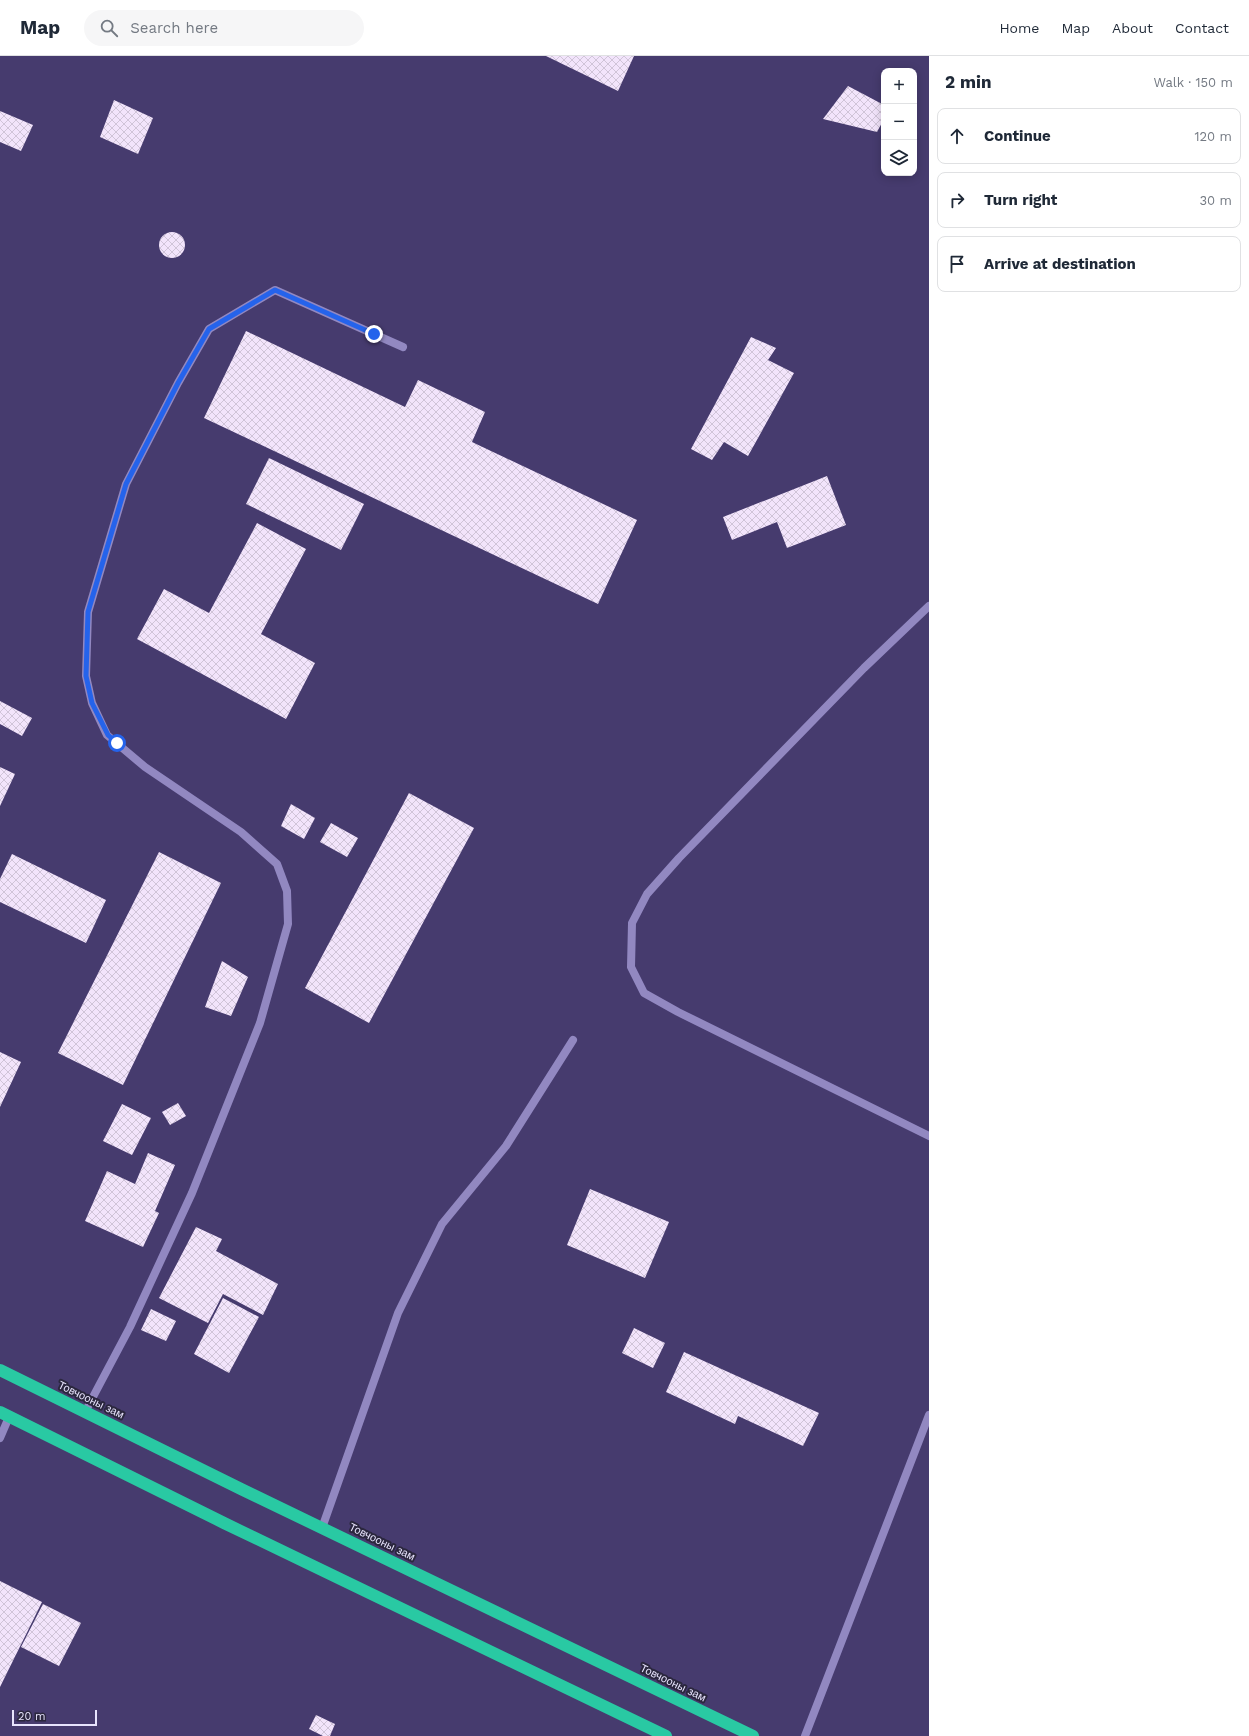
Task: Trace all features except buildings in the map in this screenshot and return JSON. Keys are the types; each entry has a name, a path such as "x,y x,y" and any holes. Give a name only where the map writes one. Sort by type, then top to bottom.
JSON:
{"highway":[{"name":"Товчооны зам","path":"0,1370 322,1528 753,1736"},
{"path":"4,1415 666,1736"}],"street":[{"path":"85,1412 130,1327 192,1193 260,1023 288,924 287,891 277,864 241,832 145,767 108,735 92,703 86,676 88,612 92,596 126,484 178,383 209,329 275,290 403,347"},
{"path":"929,606 853,679 679,858 647,894 632,924 631,967 644,993 678,1012 929,1136"},
{"path":"322,1528 398,1314 442,1224 506,1146 573,1040"},
{"path":"0,1438 4,1415"},
{"path":"805,1736 929,1415"}],"route":[{"path":"117,743 108,735 92,703 86,676 88,612 126,484 178,383 209,329 275,290 374,334"}]}
